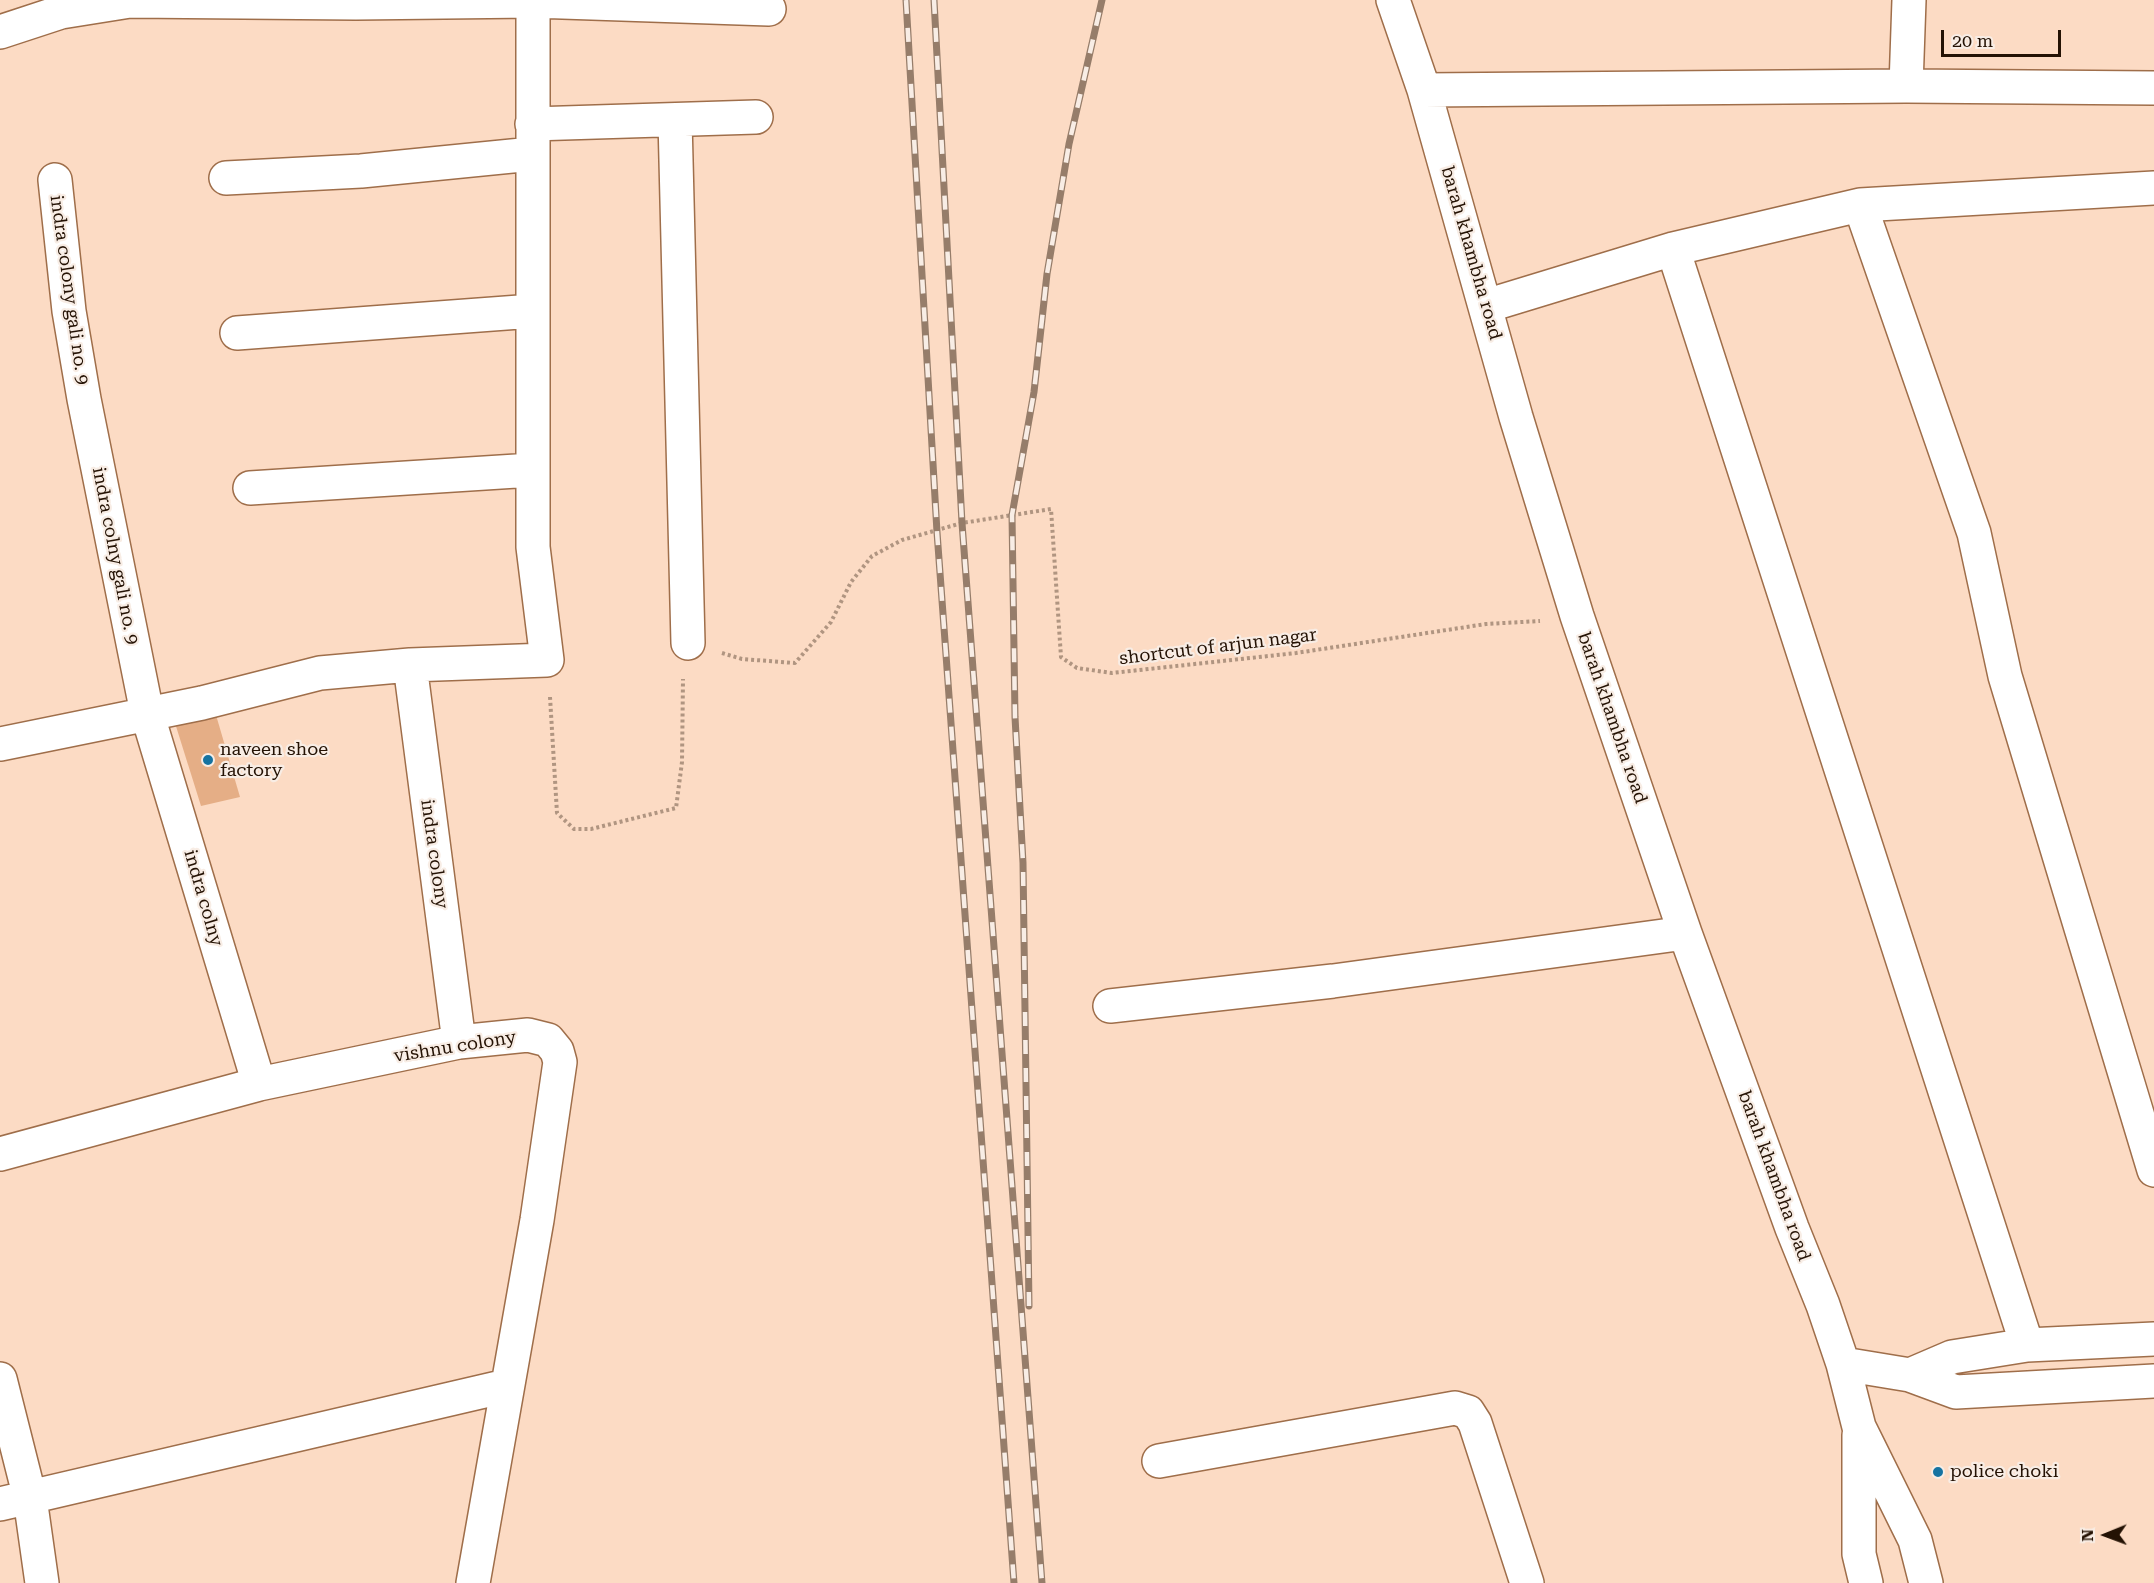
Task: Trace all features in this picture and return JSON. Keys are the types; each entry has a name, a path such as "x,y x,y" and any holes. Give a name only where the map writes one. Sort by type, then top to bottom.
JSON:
{"street":[{"path":"0,744 147,712 202,703 320,673 410,665 548,660 533,547 533,0"},
{"path":"0,32 59,6 130,1 356,3 533,0 769,9"},
{"name":"barah khambha road","path":"1393,0 1424,90 1516,417 1577,616 1685,933 1843,1364 1859,1427 1915,1540 1926,1583"},
{"path":"1906,86 1909,0"},
{"path":"1424,90 1906,86 2154,88"},
{"path":"226,178 361,171 532,139 675,120 756,117"},
{"path":"675,120 688,643"},
{"name":"indra colony gali no. 9","path":"54,180 69,311 84,399"},
{"path":"1486,306 1673,249 1860,205 2154,188"},
{"path":"1860,205 1974,533 2005,676 2154,1170"},
{"path":"1673,249 2027,1346"},
{"path":"237,333 533,311"},
{"name":"indra colny gali no. 9","path":"84,399 147,712"},
{"path":"250,488 532,470"},
{"name":"indra colony","path":"410,665 459,1042"},
{"name":"indra colny","path":"147,712 259,1084"},
{"path":"1110,1006 1333,981 1685,933"},
{"name":"vishnu colony","path":"0,1154 259,1084 459,1042 536,1036 548,1041 557,1051 560,1062 537,1220 473,1583"},
{"path":"1910,1375 1952,1357 2027,1346 2154,1339"},
{"path":"1843,1364 1910,1375 1956,1392 2154,1381"},
{"path":"0,1379 15,1501 42,1583"},
{"path":"15,1501 506,1386"},
{"path":"1159,1461 1455,1408 1468,1412 1475,1423 1527,1583"},
{"name":"barah khambha road","path":"1859,1427 1859,1554 1866,1583"}],"path":[{"name":"shortcut of arjun nagar","path":"688,643 742,659 795,663 831,622 851,582 872,556 902,540 962,523 1051,509 1061,657 1077,668 1112,673 1296,653 1486,624 1548,621 1577,616"},
{"path":"548,660 557,813 574,829 591,829 676,808 682,762 683,666 688,643"}],"building":[{"name":"naveen shoe factory","path":"216,715 240,797 201,806 175,723"}],"railway":[{"path":"906,0 937,532 1014,1583"},
{"path":"934,0 962,523 1042,1583"},
{"path":"1029,1306 1023,863 1015,717 1012,515 1034,392 1047,274 1069,144 1102,0"}],"place":[{"name":"naveen shoe factory","path":"208,760"},
{"name":"police choki","path":"1938,1472"}]}
